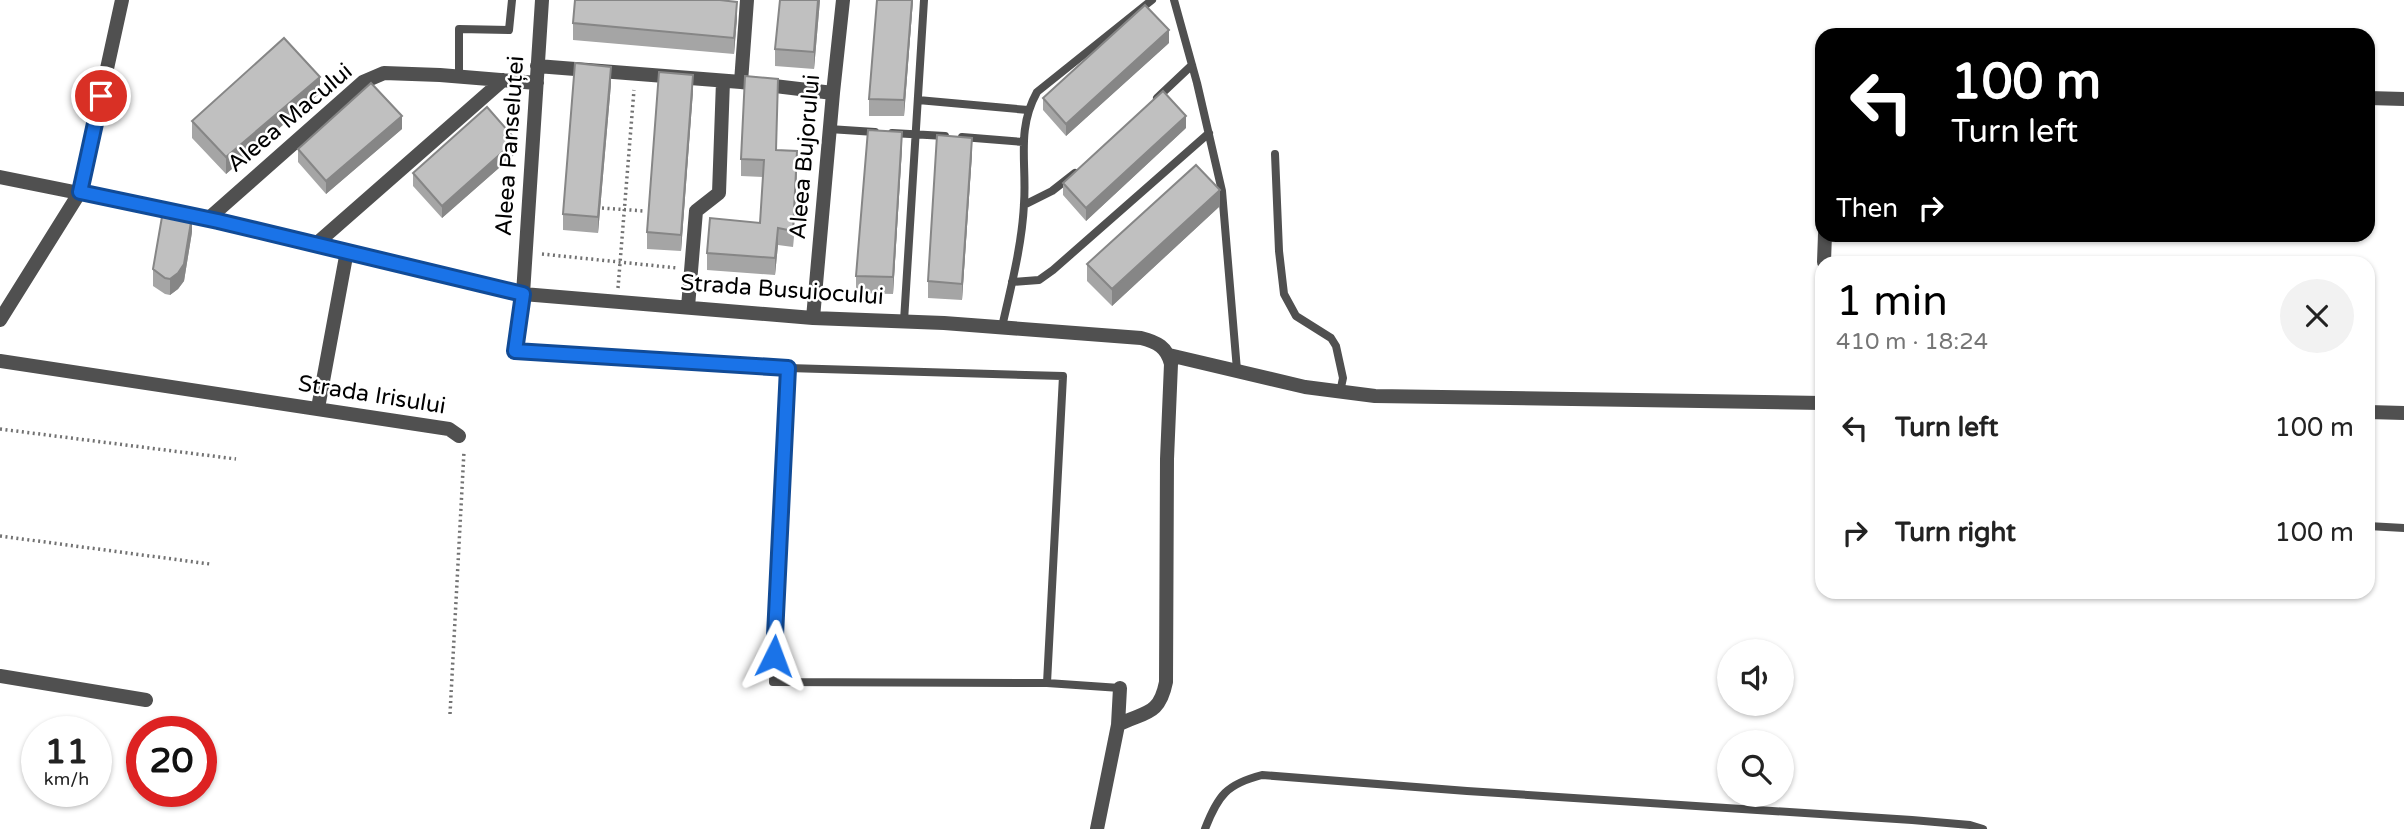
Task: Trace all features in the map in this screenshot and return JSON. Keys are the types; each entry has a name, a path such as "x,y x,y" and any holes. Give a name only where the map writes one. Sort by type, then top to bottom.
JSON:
{"street":[{"path":"0,320 80,192 122,0"},
{"name":"Aleea Panseluței","path":"523,294 542,0"},
{"path":"741,82 747,0"},
{"name":"Aleea Bujorului","path":"813,318 843,0"},
{"path":"537,66 741,82 833,93"},
{"name":"Aleea Macului","path":"208,219 363,82 384,73 537,83"},
{"path":"316,244 503,80"},
{"path":"688,307 696,211 719,193 723,81"},
{"path":"2375,98 2404,99"},
{"name":"Strada Busuiocului","path":"0,177 208,219 523,294 813,318 904,321 1141,338 1163,346 1169,355 1305,387 1340,392 1388,396 1815,402"},
{"path":"318,408 347,251"},
{"path":"1118,725 1144,716 1158,705 1166,682 1167,459 1171,373 1169,355"},
{"name":"Strada Irisului","path":"0,360 449,429 459,436"},
{"path":"2375,412 2404,412"},
{"path":"0,676 146,700"},
{"path":"1097,829 1118,725 1120,688"}],"lane":[{"path":"459,76 459,29 509,30 512,0"},
{"path":"904,321 924,0"},
{"path":"1002,327 1024,205 1023,142 1028,110 1037,92 1152,0"},
{"path":"1174,0 1222,191 1237,370"},
{"path":"1153,101 1192,65"},
{"path":"918,100 1028,110"},
{"path":"830,129 1023,142"},
{"path":"1012,282 1039,279 1053,270 1209,133"},
{"path":"1275,154 1284,294 1296,316 1331,338 1336,346 1343,379 1340,392"},
{"path":"1024,205 1052,191 1081,167"},
{"path":"523,294 515,351 788,368 1063,376 1046,683"},
{"path":"788,368 773,682 1046,683 1120,688"},
{"path":"2375,526 2404,528"},
{"path":"1205,829 1212,810 1221,797 1238,782 1262,775 1912,820 1970,825 1983,829"}],"path":[{"path":"617,302 636,74"},
{"path":"601,208 644,211"},
{"path":"526,253 689,270"},
{"path":"0,429 236,459"},
{"name":"Strada Irisului","path":"450,714 464,449 459,436"},
{"path":"0,536 210,564"}],"building":[{"path":"575,0 737,2 734,38 573,23"},
{"path":"780,0 818,0 814,52 775,49"},
{"path":"877,0 912,0 904,100 869,99"},
{"path":"1145,5 1169,30 1066,124 1043,98"},
{"path":"284,38 320,77 226,157 192,121"},
{"path":"575,63 611,67 598,217 563,214"},
{"path":"659,72 693,75 681,235 647,232"},
{"path":"745,76 778,79 776,150 797,151 793,231 778,228 775,258 707,253 710,218 760,223 764,160 741,159"},
{"path":"371,83 402,116 326,181 298,149"},
{"path":"1163,91 1186,116 1086,208 1063,183"},
{"path":"487,107 516,140 442,206 413,173"},
{"path":"868,130 902,132 893,277 856,276"},
{"path":"937,135 972,138 962,284 928,281"},
{"path":"1196,165 1220,190 1112,289 1087,264"},
{"path":"163,211 192,216 184,264 170,279 153,269"}],"route":[{"path":"101,96 80,192 218,221 523,294 515,351 788,368 774,656"}]}
